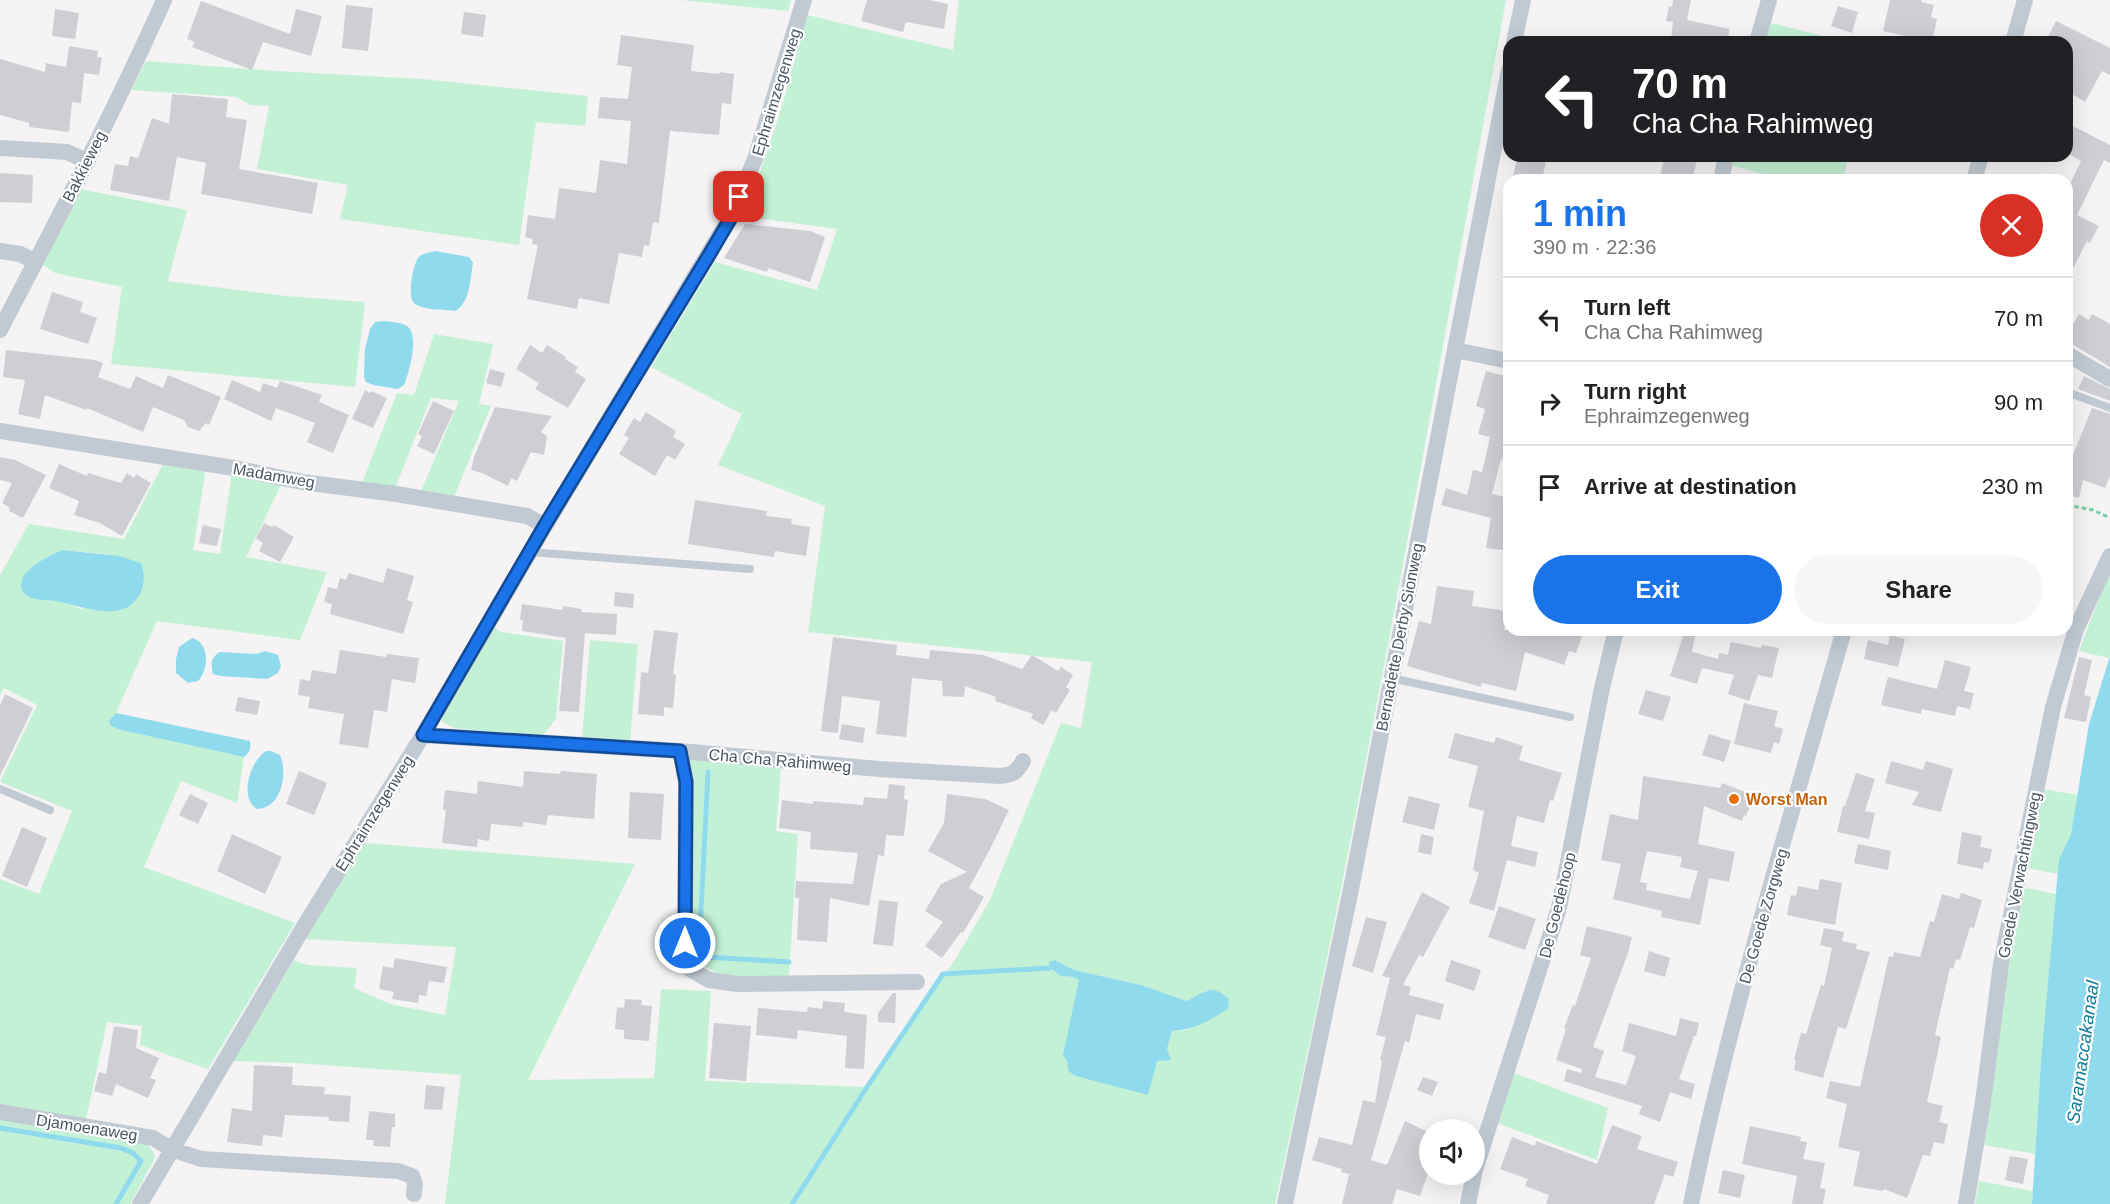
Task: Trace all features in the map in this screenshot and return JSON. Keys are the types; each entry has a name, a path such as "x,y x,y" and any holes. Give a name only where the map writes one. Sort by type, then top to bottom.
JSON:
{"street":[{"name":"Bakkieweg","path":"0,330 87,161 164,0"},
{"name":"Ephraimzegenweg","path":"140,1204 306,922 423,735 545,525 732,216 755,159 804,0"},
{"path":"1515,36 1522,0"},
{"path":"1759,36 1769,0"},
{"path":"2015,36 2025,0"},
{"name":"Bernadette Derby Sionweg","path":"1285,1204 1349,901 1503,101"},
{"path":"0,148 67,152 87,161"},
{"path":"0,251 20,254 36,262"},
{"path":"1455,350 1503,360"},
{"path":"2073,357 2110,379"},
{"name":"Madamweg","path":"0,431 234,468 302,482 396,494 527,516 545,525"},
{"name":"Goede Verwachtingweg","path":"1966,1204 1983,1102 2001,964 2053,707 2076,628 2110,555"},
{"name":"De Goedehoop","path":"1485,1140 1559,908 1602,688 1615,636"},
{"name":"De Goede Zorgweg","path":"1691,1204 1709,1117 1735,1014 1842,636"},
{"name":"Cha Cha Rahimweg","path":"423,735 680,751 879,770 1000,776 1017,772 1023,761"},
{"path":"680,751 686,782 685,943 690,969 709,980 737,984 917,982"},
{"name":"Djamoenaweg","path":"0,1112 153,1138 171,1149 201,1158 398,1171 411,1176 415,1184 414,1194"},
{"name":"De Goedehoop","path":"1468,1204 1472,1185"}],"lane":[{"path":"2073,394 2110,408"},
{"path":"530,552 750,568"},
{"path":"1391,678 1570,717"},
{"path":"0,789 50,810"}],"path":[{"path":"2073,506 2093,510 2110,518"}],"green space":[{"path":"681,0 791,0 788,11"},
{"path":"959,0 1506,0 1367,754 1275,1204 445,1204 461,1075 296,1063 232,1061 294,960 307,965 357,968 354,988 390,1004 445,1015 456,947 304,939 365,843 635,864 528,1080 654,1078 661,989 711,991 705,1081 867,1087 955,960 990,900 1061,723 1081,728 1092,662 808,632 825,506 718,465 742,414 651,367 715,262 817,290 837,229 741,216 762,167 807,15 953,50","holes":["1055,960 1074,970 1141,985 1187,1001 1207,990 1187,1030 1172,1031 1167,1049 1157,1061 1068,1071 1067,1061 1079,980 1061,976 1050,968"]},
{"path":"1771,23 1824,36 1767,36"},
{"path":"146,61 422,79 588,96 585,126 536,122 519,245 340,219 348,185 257,169 269,106 250,105 237,97 131,90"},
{"path":"1731,162 1847,162 1844,174 1763,174 1730,165"},
{"path":"80,189 187,210 168,281 286,296 365,302 355,387 111,364 122,287 55,273 42,264"},
{"path":"434,334 493,344 479,404 491,406 454,497 421,491 459,401 431,398 395,488 362,483 397,393 414,395"},
{"path":"164,462 206,468 193,550 220,554 232,472 283,481 246,557 327,572 300,640 157,621 116,713 109,721 121,730 244,757 237,803 181,781 144,867 295,923 208,1069 140,1045 142,1026 107,1022 86,1119 0,1104 0,879 39,894 72,811 0,782 37,705 4,688 0,695 0,575 29,524 124,539","holes":["63,550 107,554 144,583 136,600 82,609 59,601 35,599"]},
{"path":"2110,570 2110,656 2109,658 2079,651"},
{"path":"495,627 501,632 563,641 556,719 543,735 537,737 455,728 442,722 442,716"},
{"path":"590,640 638,644 630,742 582,738"},
{"path":"690,759 781,768 776,831 798,834 789,975 758,978 722,974 704,966 693,952 691,946"},
{"path":"2043,789 2078,795 2071,834 2059,859 2058,874 2027,868"},
{"path":"2025,888 2056,894 2035,1154 1984,1145 2008,970"},
{"path":"1514,1073 1608,1108 1597,1160 1497,1123"},
{"path":"0,1119 148,1145 155,1158 130,1204 0,1204"},
{"path":"1979,1181 2033,1191 2032,1204 1975,1204"}],"water":[{"path":"435,251 469,257 473,263 465,301 456,311 418,306 412,300 412,281 416,262 421,255"},
{"path":"384,321 407,326 413,337 408,372 404,385 398,389 373,385 366,382 364,377 365,349 370,329 375,322"},
{"path":"63,550 119,556 141,563 144,578 140,594 124,609 114,611 92,610 27,596 21,586 22,579 27,572 49,556"},
{"path":"192,638 202,645 206,663 198,681 188,683 176,673 176,659 179,647"},
{"path":"265,651 278,655 281,666 278,673 267,679 213,674 213,659 220,652 256,654"},
{"name":"Saramaccakanaal","path":"2110,656 2110,1204 2032,1204 2041,1060 2059,859 2071,834 2089,724"},
{"path":"116,713 250,741 250,750 244,757 121,730 111,726 109,721"},
{"path":"266,751 280,755 283,780 272,803 257,809 248,797 249,779 256,762"},
{"path":"1055,960 1074,970 1141,985 1187,1001 1203,992 1218,991 1229,999 1228,1009 1208,1021 1172,1031 1167,1049 1171,1060 1157,1061 1148,1095 1076,1076 1068,1071 1067,1061 1063,1055 1079,980 1061,976 1050,968 1049,962"}],"building":[{"path":"867,0 929,0 948,4 944,29 906,22 903,32 861,21"},
{"path":"1673,0 1691,0 1687,20 1730,29 1728,36 1671,36 1673,22 1666,21 1669,6 1672,7"},
{"path":"1890,0 1922,0 1921,2 1934,5 1931,17 1937,19 1933,36 1905,36 1883,31"},
{"path":"201,1 290,34 296,9 322,16 311,56 263,42 252,70 192,47 195,42 187,39"},
{"path":"346,5 373,8 368,51 342,48"},
{"path":"1838,6 1858,12 1852,33 1831,26"},
{"path":"55,9 79,13 75,39 52,36"},
{"path":"464,12 486,15 483,37 461,34"},
{"path":"2056,21 2110,48 2110,75 2102,71 2085,102 2073,95 2073,36 2048,36"},
{"path":"621,35 694,45 691,71 734,74 731,104 722,103 719,135 670,131 659,223 653,222 649,246 644,245 642,257 619,253 609,304 579,298 577,309 527,299 538,245 532,244 533,239 525,237 528,215 555,219 559,188 596,193 600,160 627,164 631,121 598,118 600,97 628,99 632,67 617,65"},
{"path":"69,46 98,51 97,57 102,58 99,75 84,73 81,103 72,102 69,132 29,127 29,123 0,115 0,59 45,72 46,63 66,67"},
{"path":"172,94 228,99 226,117 247,120 239,169 318,183 312,214 201,194 206,163 177,157 169,201 110,190 115,164 128,166 130,156 138,158 152,118 169,124"},
{"path":"2073,126 2110,145 2110,163 2104,160 2077,215 2099,226 2090,243 2087,241 2073,268 2073,178 2081,161 2073,156"},
{"path":"1516,162 1546,162 1543,174 1514,174"},
{"path":"1664,162 1696,162 1694,174 1660,174"},
{"path":"0,173 33,175 32,203 0,202"},
{"path":"745,224 810,231 825,237 810,282 768,268 767,272 724,258"},
{"path":"52,292 83,302 80,312 97,318 88,344 40,329"},
{"path":"2079,314 2089,320 2092,314 2110,324 2110,367 2073,345 2073,324"},
{"path":"530,345 542,353 547,345 578,367 575,372 586,379 568,408 535,389 539,383 516,369"},
{"path":"6,350 95,360 103,363 98,377 130,389 136,376 163,388 168,375 221,397 209,425 206,423 199,431 188,427 184,420 153,407 143,432 87,408 86,410 45,395 40,419 18,414 25,380 3,377"},
{"path":"490,369 505,373 501,387 486,383"},
{"path":"1486,371 1503,375 1503,460 1501,459 1492,494 1503,497 1503,550 1486,548 1491,518 1441,505 1446,488 1467,495 1473,470 1482,472 1490,437 1478,434 1485,409 1476,406"},
{"path":"2084,376 2110,389 2110,401 2078,389"},
{"path":"232,380 260,392 263,383 277,388 280,381 322,395 319,402 349,415 333,453 307,442 315,423 276,408 271,421 224,399"},
{"path":"365,390 387,398 373,428 352,419"},
{"path":"433,401 454,411 434,454 417,446 422,436 418,434"},
{"path":"495,407 552,416 541,432 547,436 544,455 531,452 517,481 511,478 508,486 471,470 474,457"},
{"path":"2092,408 2110,414 2110,476 2105,488 2083,480 2079,498 2073,496 2073,455"},
{"path":"646,412 676,431 673,437 685,444 675,460 667,455 655,476 619,454 629,438 624,435 634,418 640,422"},
{"path":"0,457 15,460 46,475 23,518 9,511 10,508 2,503 12,483 0,480"},
{"path":"59,464 87,476 88,473 121,483 127,473 134,478 136,474 151,483 122,536 100,523 74,515 79,501 49,488"},
{"path":"695,500 767,511 766,516 792,519 791,524 810,527 806,556 775,551 774,557 688,544"},
{"path":"264,523 272,527 274,525 294,537 280,562 259,551 263,543 256,538"},
{"path":"203,525 221,529 217,546 199,543"},
{"path":"387,568 414,576 407,600 413,602 403,634 330,614 332,604 324,602 328,587 337,589 340,578 346,580 349,573 383,583"},
{"path":"1437,586 1474,591 1472,606 1503,610 1503,636 1582,636 1576,653 1569,651 1564,665 1525,652 1516,691 1482,683 1481,687 1407,666 1419,621 1431,624"},
{"path":"615,592 634,594 633,608 614,606"},
{"path":"522,604 562,610 563,606 582,609 581,612 617,614 616,635 585,633 579,712 559,711 566,638 522,631 523,620 520,620"},
{"path":"654,630 678,633 673,674 676,675 673,708 664,707 664,716 638,714 641,672 648,673"},
{"path":"1683,636 1695,636 1692,652 1718,659 1719,653 1728,655 1731,642 1761,648 1762,645 1779,648 1772,678 1758,675 1749,701 1728,694 1734,675 1702,668 1697,684 1670,676"},
{"path":"1890,636 1905,639 1898,667 1864,659 1868,640 1888,645"},
{"path":"833,637 897,645 896,655 929,659 930,650 983,655 1022,669 1032,655 1058,671 1061,667 1073,675 1066,687 1070,690 1056,713 1052,710 1043,725 1031,718 1033,714 995,701 996,697 965,686 964,697 943,696 942,681 912,678 906,737 876,734 880,701 842,696 838,733 821,731"},
{"path":"340,650 386,657 387,654 419,658 415,683 392,679 387,712 374,710 368,748 339,744 344,714 308,708 310,697 298,695 300,679 310,681 312,670 336,674"},
{"path":"2079,657 2092,660 2084,695 2091,697 2086,722 2064,718"},
{"path":"1945,660 1971,667 1964,691 1974,693 1970,709 1957,706 1955,716 1922,709 1921,714 1881,705 1888,677 1937,689"},
{"path":"1646,690 1671,697 1663,721 1638,714"},
{"path":"5,694 33,708 0,776 0,705"},
{"path":"238,697 260,701 257,715 235,711"},
{"path":"1744,703 1778,711 1774,726 1783,729 1779,744 1774,742 1771,753 1734,744"},
{"path":"842,724 865,728 863,743 839,739"},
{"path":"1455,733 1494,743 1496,737 1523,746 1519,760 1562,773 1553,801 1550,800 1544,823 1517,816 1511,846 1538,852 1535,867 1507,860 1494,911 1469,903 1479,873 1473,870 1484,811 1468,807 1478,766 1448,758"},
{"path":"1709,734 1731,741 1724,762 1702,755"},
{"path":"1891,761 1923,770 1926,761 1953,769 1941,812 1912,805 1919,792 1885,783"},
{"path":"299,771 327,783 314,815 286,804"},
{"path":"524,771 597,774 594,819 548,815 546,825 523,822 523,827 491,824 489,841 478,839 477,847 442,843 446,810 443,810 445,790 477,794 478,781 523,787"},
{"path":"1856,773 1875,779 1865,811 1875,813 1869,839 1837,832 1843,806 1845,806"},
{"path":"1643,776 1720,788 1722,783 1748,793 1746,798 1752,800 1742,821 1704,806 1698,844 1735,852 1729,882 1709,878 1700,925 1661,917 1662,911 1613,899 1621,864 1601,860 1610,814 1638,820","holes":["1647,851 1682,857 1680,867 1698,871 1690,899 1646,890 1647,883 1640,882"]},
{"path":"889,784 905,786 904,799 908,800 904,836 886,835 884,856 878,855 869,906 830,898 827,942 797,940 799,898 795,898 796,881 853,884 858,853 810,849 811,832 779,828 782,800 813,804 813,801 863,805 864,797 887,799"},
{"path":"630,792 664,794 661,840 628,838"},
{"path":"190,794 208,803 198,824 179,815"},
{"path":"947,794 985,799 1009,810 969,888 984,897 963,933 961,932 942,958 925,946 943,922 925,911 941,884 967,872 928,851 944,823"},
{"path":"1409,796 1440,804 1434,830 1402,822"},
{"path":"22,827 47,838 27,887 2,876"},
{"path":"1962,832 1982,836 1980,847 1992,849 1989,863 1984,862 1983,869 1957,864"},
{"path":"232,834 282,857 265,894 217,871"},
{"path":"1421,834 1434,837 1431,855 1418,852"},
{"path":"1858,844 1891,851 1888,870 1854,863"},
{"path":"1820,879 1842,883 1835,925 1787,915 1791,895 1796,896 1798,886 1818,890"},
{"path":"1422,892 1450,907 1423,957 1419,955 1403,985 1411,987 1409,995 1444,1004 1440,1020 1416,1014 1409,1043 1405,1041 1371,1160 1387,1165 1405,1121 1419,1128 1419,1185 1424,1185 1420,1196 1397,1189 1392,1204 1342,1204 1349,1174 1341,1172 1342,1169 1312,1160 1319,1137 1352,1145 1363,1100 1375,1103 1382,1061 1380,1060 1386,1037 1376,1035 1390,978 1382,976"},
{"path":"1961,893 1982,900 1974,928 1970,927 1960,960 1956,959 1953,969 1950,968 1935,1035 1941,1037 1927,1102 1943,1106 1939,1122 1948,1124 1944,1144 1934,1142 1930,1156 1923,1155 1907,1198 1884,1189 1883,1191 1853,1186 1860,1152 1838,1147 1847,1104 1826,1098 1830,1081 1860,1087 1889,956 1893,957 1894,952 1920,957 1930,921 1934,922 1942,894 1959,899"},
{"path":"879,900 898,902 893,946 873,944"},
{"path":"1499,906 1536,919 1525,950 1488,937"},
{"path":"1366,917 1387,922 1373,973 1352,966"},
{"path":"1587,926 1632,937 1593,1047 1604,1051 1595,1077 1626,1085 1636,1056 1622,1051 1629,1023 1676,1036 1680,1018 1699,1023 1679,1079 1695,1084 1691,1099 1670,1092 1660,1122 1639,1114 1642,1106 1564,1081 1567,1069 1581,1073 1582,1069 1556,1060 1566,1029 1564,1028 1573,1005 1575,1006 1591,958 1580,955"},
{"path":"1824,928 1844,932 1842,941 1857,944 1856,949 1870,952 1846,1029 1838,1027 1823,1078 1794,1070 1796,1061 1794,1060 1801,1033 1806,1034 1821,985 1824,986 1832,948 1820,945"},
{"path":"1649,951 1670,958 1665,977 1644,971"},
{"path":"395,958 447,967 444,983 429,981 426,996 419,995 418,1003 392,999 394,992 379,989 383,966 393,968"},
{"path":"1451,960 1481,970 1474,991 1445,981"},
{"path":"893,993 896,993 895,1023 878,1022 878,1013"},
{"path":"625,999 642,1000 641,1005 652,1006 649,1041 624,1039 624,1030 615,1029 617,1007 624,1008"},
{"path":"823,1001 845,1003 844,1012 867,1015 864,1069 845,1068 847,1036 798,1030 797,1039 756,1035 758,1008 807,1012 808,1007 822,1009"},
{"path":"714,1023 751,1026 746,1081 709,1078"},
{"path":"114,1026 138,1030 136,1048 159,1058 150,1078 156,1080 148,1098 116,1084 112,1096 94,1091 99,1072 106,1074"},
{"path":"254,1065 293,1067 292,1085 325,1087 324,1094 351,1096 349,1122 329,1121 329,1117 285,1115 282,1137 263,1135 262,1146 227,1142 232,1108 252,1111"},
{"path":"1423,1077 1438,1082 1432,1096 1417,1090"},
{"path":"426,1085 445,1087 442,1110 424,1109"},
{"path":"369,1111 395,1114 395,1127 392,1127 390,1147 373,1146 374,1140 366,1140"},
{"path":"1612,1125 1642,1136 1637,1149 1678,1162 1673,1177 1665,1174 1654,1204 1546,1204 1549,1195 1525,1186 1528,1179 1500,1169 1512,1137 1535,1146 1536,1141 1597,1164"},
{"path":"1750,1126 1801,1137 1800,1141 1807,1142 1803,1159 1825,1163 1820,1188 1826,1189 1823,1204 1792,1204 1797,1176 1742,1164"},
{"path":"2010,1156 2028,1159 2023,1184 2005,1180"},
{"path":"1723,1170 1745,1175 1740,1198 1718,1193"}],"waterway":[{"path":"708,772 699,951 706,957 789,962"},
{"path":"792,1204 943,974 1050,968"},
{"path":"0,1128 121,1148 133,1153 141,1161 116,1204"}],"place":[{"name":"Worst Man","path":"1734,799"}],"route":[{"path":"685,943 686,782 680,751 423,735 545,525 732,216 739,197"}]}
